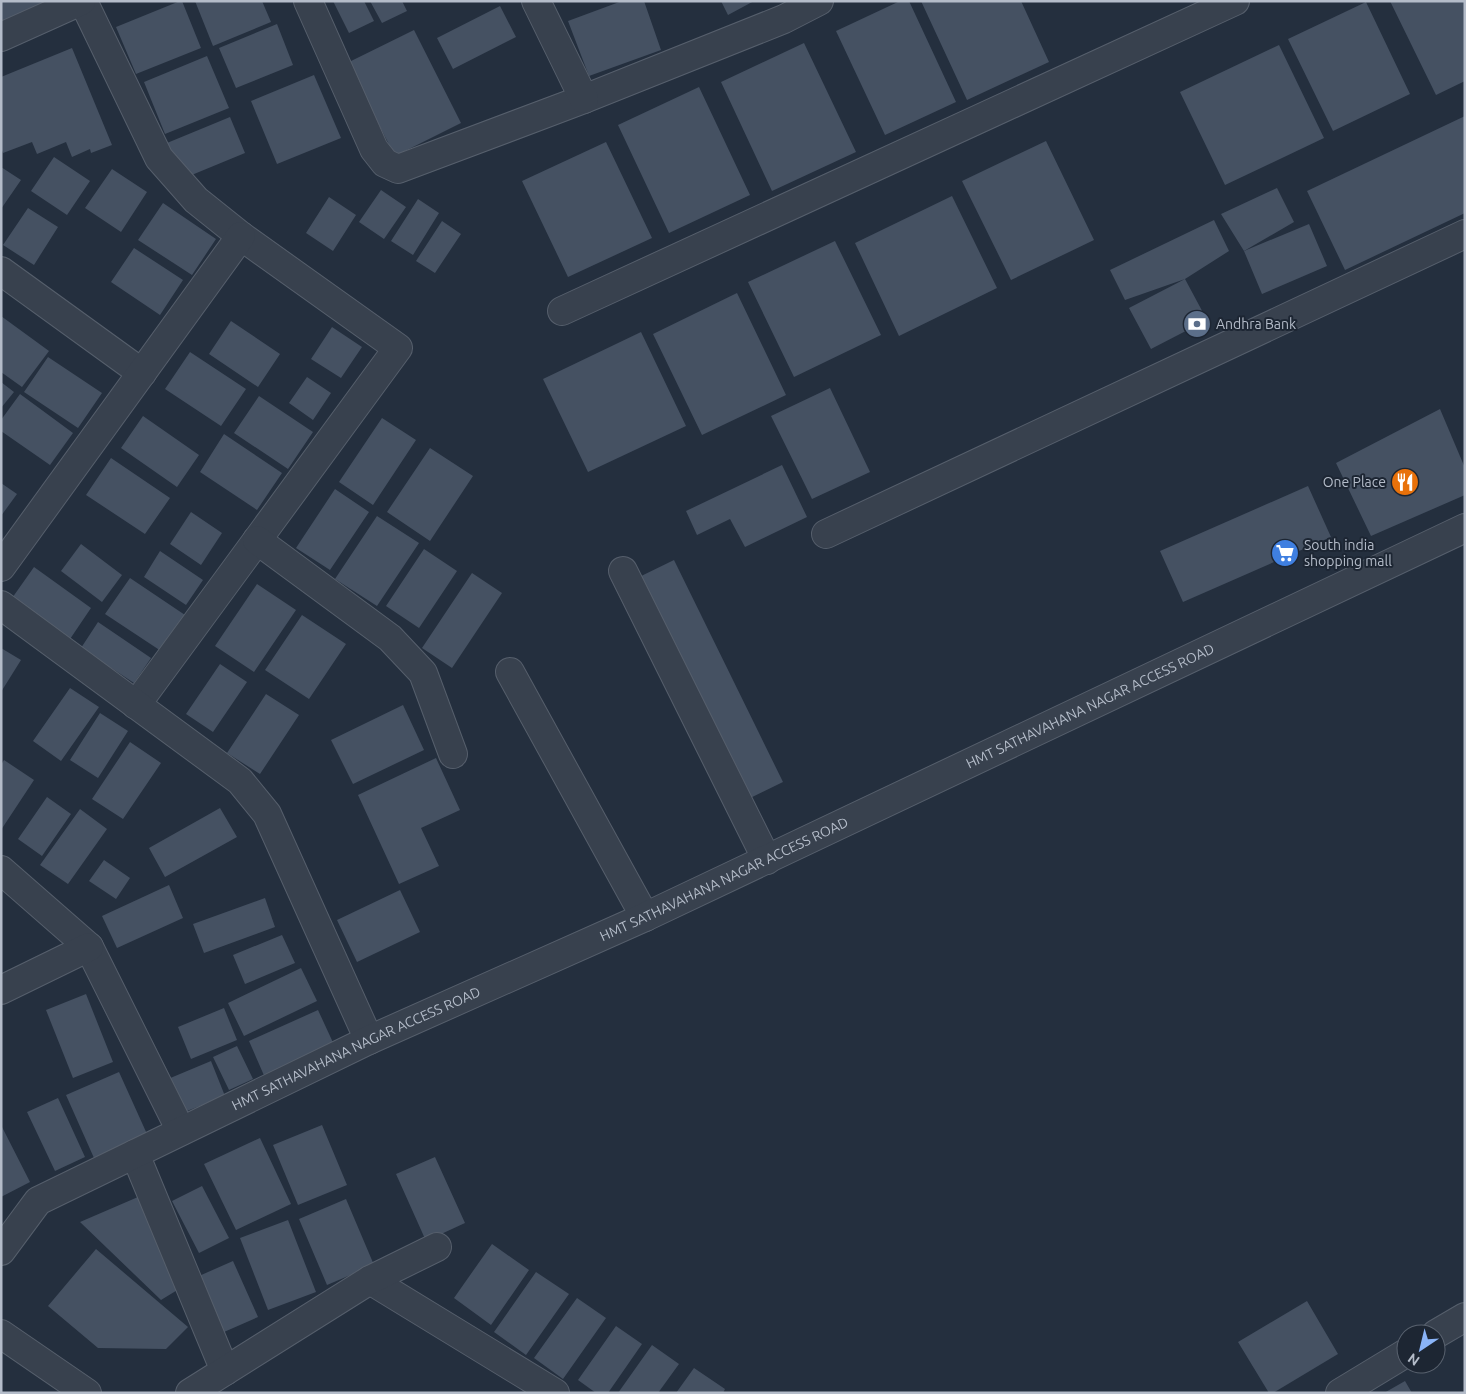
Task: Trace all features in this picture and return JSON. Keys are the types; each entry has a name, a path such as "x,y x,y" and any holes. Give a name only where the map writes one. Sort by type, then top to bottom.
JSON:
{"street":[{"path":"1,37 82,1 159,158 196,200 241,236 398,348 136,705"},
{"path":"308,1 374,150 385,163 398,168 584,99 779,10 819,1"},
{"path":"536,1 584,99"},
{"path":"562,311 1235,1"},
{"path":"826,534 1465,234"},
{"path":"1,567 241,236"},
{"path":"1,271 142,373"},
{"name":"HMT SATHAVAHANA NAGAR ACCESS ROAD","path":"1,1251 38,1201 370,1040 645,917 767,860 1465,528"},
{"path":"257,540 390,638 423,673 453,754"},
{"path":"623,571 767,860"},
{"path":"1,606 240,781 267,814 370,1040"},
{"path":"510,672 645,917"},
{"path":"1,870 89,947 181,1131"},
{"path":"1,990 89,947"},
{"path":"135,1154 225,1370"},
{"path":"190,1393 370,1280 437,1247"},
{"path":"370,1280 555,1393"},
{"path":"1446,1328 1465,1317"},
{"path":"1,1334 87,1393"},
{"path":"1340,1393 1396,1359"}],"building":[{"path":"1,1 49,1 1,26"},
{"path":"182,1 201,48 136,74 116,27"},
{"path":"195,1 262,1 271,22 213,46"},
{"path":"333,1 364,1 374,21 349,33"},
{"path":"370,1 402,1 407,11 382,23"},
{"path":"622,1 644,1 661,50 589,76 568,21"},
{"path":"721,1 754,1 728,15"},
{"path":"900,1 909,1 956,102 885,135 836,31"},
{"path":"921,1 1021,1 1049,62 967,100"},
{"path":"1390,1 1465,1 1465,81 1436,95"},
{"path":"1366,2 1410,94 1333,131 1288,39"},
{"path":"500,6 516,37 453,69 437,38"},
{"path":"277,24 293,65 236,88 219,48"},
{"path":"414,30 461,123 395,156 347,63"},
{"path":"804,43 856,152 772,191 721,82"},
{"path":"1279,45 1324,138 1225,185 1180,92"},
{"path":"72,48 112,145 91,153 90,149 72,157 66,142 37,154 32,142 3,153 1,148 1,77"},
{"path":"207,56 229,108 165,134 144,82"},
{"path":"314,75 341,138 277,164 251,101"},
{"path":"699,87 750,195 669,233 618,125"},
{"path":"1465,116 1465,213 1345,270 1307,191"},
{"path":"230,117 245,153 182,179 167,143"},
{"path":"1046,141 1094,240 1011,280 962,181"},
{"path":"606,142 652,238 568,277 522,181"},
{"path":"54,157 90,181 67,215 31,191"},
{"path":"1,167 21,180 1,209"},
{"path":"112,169 147,192 121,232 85,208"},
{"path":"1277,188 1294,222 1244,251 1221,214"},
{"path":"381,190 406,207 384,239 359,222"},
{"path":"952,196 997,288 899,336 855,243"},
{"path":"329,197 356,215 333,251 306,233"},
{"path":"418,199 439,213 413,255 391,241"},
{"path":"163,203 216,239 192,275 138,240"},
{"path":"28,208 58,227 34,265 3,245"},
{"path":"1214,220 1229,251 1185,279 1125,300 1110,270"},
{"path":"442,221 461,234 435,273 416,261"},
{"path":"1309,224 1327,266 1262,294 1244,251"},
{"path":"835,241 881,335 794,377 748,282"},
{"path":"134,248 183,280 160,315 111,282"},
{"path":"1185,279 1207,320 1151,349 1129,308"},
{"path":"737,293 786,395 702,435 653,334"},
{"path":"1,316 49,351 22,387 1,372"},
{"path":"231,321 280,354 258,387 209,354"},
{"path":"332,327 362,347 341,378 311,359"},
{"path":"641,332 686,426 588,472 543,379"},
{"path":"190,352 246,389 221,426 165,389"},
{"path":"48,357 102,393 78,428 24,392"},
{"path":"307,377 331,393 313,420 289,403"},
{"path":"1,382 14,392 1,408"},
{"path":"830,388 870,472 812,499 771,416"},
{"path":"20,394 73,433 50,465 1,431 1,420"},
{"path":"259,396 313,432 288,469 234,433"},
{"name":"One Place","path":"1440,409 1465,468 1465,495 1371,536 1336,463"},
{"path":"143,416 199,455 177,487 121,448"},
{"path":"382,418 416,440 373,505 339,482"},
{"path":"224,434 282,473 257,510 200,472"},
{"path":"430,448 473,476 430,541 387,512"},
{"path":"111,458 170,498 145,534 86,495"},
{"path":"782,465 807,517 745,547 730,519 697,535 686,511"},
{"path":"1,483 17,494 1,516"},
{"path":"1308,486 1331,537 1183,602 1160,551"},
{"path":"335,489 369,512 330,570 296,548"},
{"path":"191,512 222,533 201,565 170,544"},
{"path":"377,516 419,543 377,606 335,579"},
{"path":"81,544 122,575 102,602 61,571"},
{"path":"424,549 457,571 419,628 386,606"},
{"path":"160,551 203,580 186,605 144,577"},
{"path":"674,560 783,782 742,802 633,580"},
{"path":"34,567 91,608 68,642 10,601"},
{"path":"472,573 502,593 452,668 422,648"},
{"path":"130,578 185,615 161,651 105,614"},
{"path":"257,584 296,610 254,672 215,646"},
{"path":"302,615 346,644 309,699 265,670"},
{"path":"98,622 151,658 134,683 81,648"},
{"path":"1,648 21,660 1,692"},
{"path":"220,664 247,682 213,732 186,714"},
{"path":"70,688 99,707 61,761 33,741"},
{"path":"266,694 299,715 260,774 227,753"},
{"path":"403,705 424,750 353,784 331,740"},
{"path":"100,713 128,731 98,778 70,760"},
{"path":"130,742 161,763 123,819 92,799"},
{"path":"436,758 460,810 421,828 439,866 399,884 358,795"},
{"path":"4,760 34,780 1,830 1,765"},
{"path":"47,797 71,814 42,856 18,839"},
{"path":"220,808 237,837 165,877 149,848"},
{"path":"80,809 107,829 68,884 40,865"},
{"path":"104,860 130,878 116,899 89,881"},
{"path":"169,885 183,918 117,948 102,916"},
{"path":"400,890 420,932 357,962 337,920"},
{"path":"265,898 275,927 204,953 193,924"},
{"path":"282,935 295,963 245,984 233,955"},
{"path":"301,968 317,1001 244,1036 228,1003"},
{"path":"86,994 113,1062 73,1078 46,1010"},
{"path":"224,1008 237,1040 191,1059 178,1027"},
{"path":"318,1010 336,1049 266,1080 249,1041"},
{"path":"237,1046 253,1079 229,1090 213,1057"},
{"path":"211,1061 225,1096 182,1113 168,1079"},
{"path":"119,1072 147,1134 94,1158 66,1095"},
{"path":"58,1098 85,1157 55,1171 27,1112"},
{"path":"1,1125 30,1182 1,1197"},
{"path":"322,1125 347,1185 298,1205 273,1145"},
{"path":"260,1138 291,1204 236,1230 204,1164"},
{"path":"435,1157 465,1223 426,1241 396,1174"},
{"path":"202,1186 229,1238 199,1253 172,1201"},
{"path":"138,1197 179,1289 161,1300 80,1222"},
{"path":"346,1199 374,1265 327,1285 299,1219"},
{"path":"288,1220 316,1292 268,1310 240,1238"},
{"path":"492,1244 529,1270 491,1325 454,1298"},
{"path":"96,1249 188,1327 166,1349 98,1348 48,1306"},
{"path":"233,1261 258,1317 224,1332 199,1276"},
{"path":"536,1272 569,1294 526,1355 494,1332"},
{"path":"577,1298 606,1318 563,1379 534,1358"},
{"path":"1307,1301 1338,1354 1273,1393 1269,1393 1238,1342"},
{"path":"616,1326 642,1344 608,1393 596,1393 578,1380"},
{"path":"652,1345 679,1364 658,1393 618,1393"},
{"path":"694,1368 725,1389 723,1393 676,1393"},
{"path":"1405,1381 1412,1393 1384,1393"}],"place":[{"name":"Andhra Bank","path":"1197,324"},
{"name":"One Place","path":"1405,482"},
{"name":"South india shopping mall","path":"1285,553"}]}
